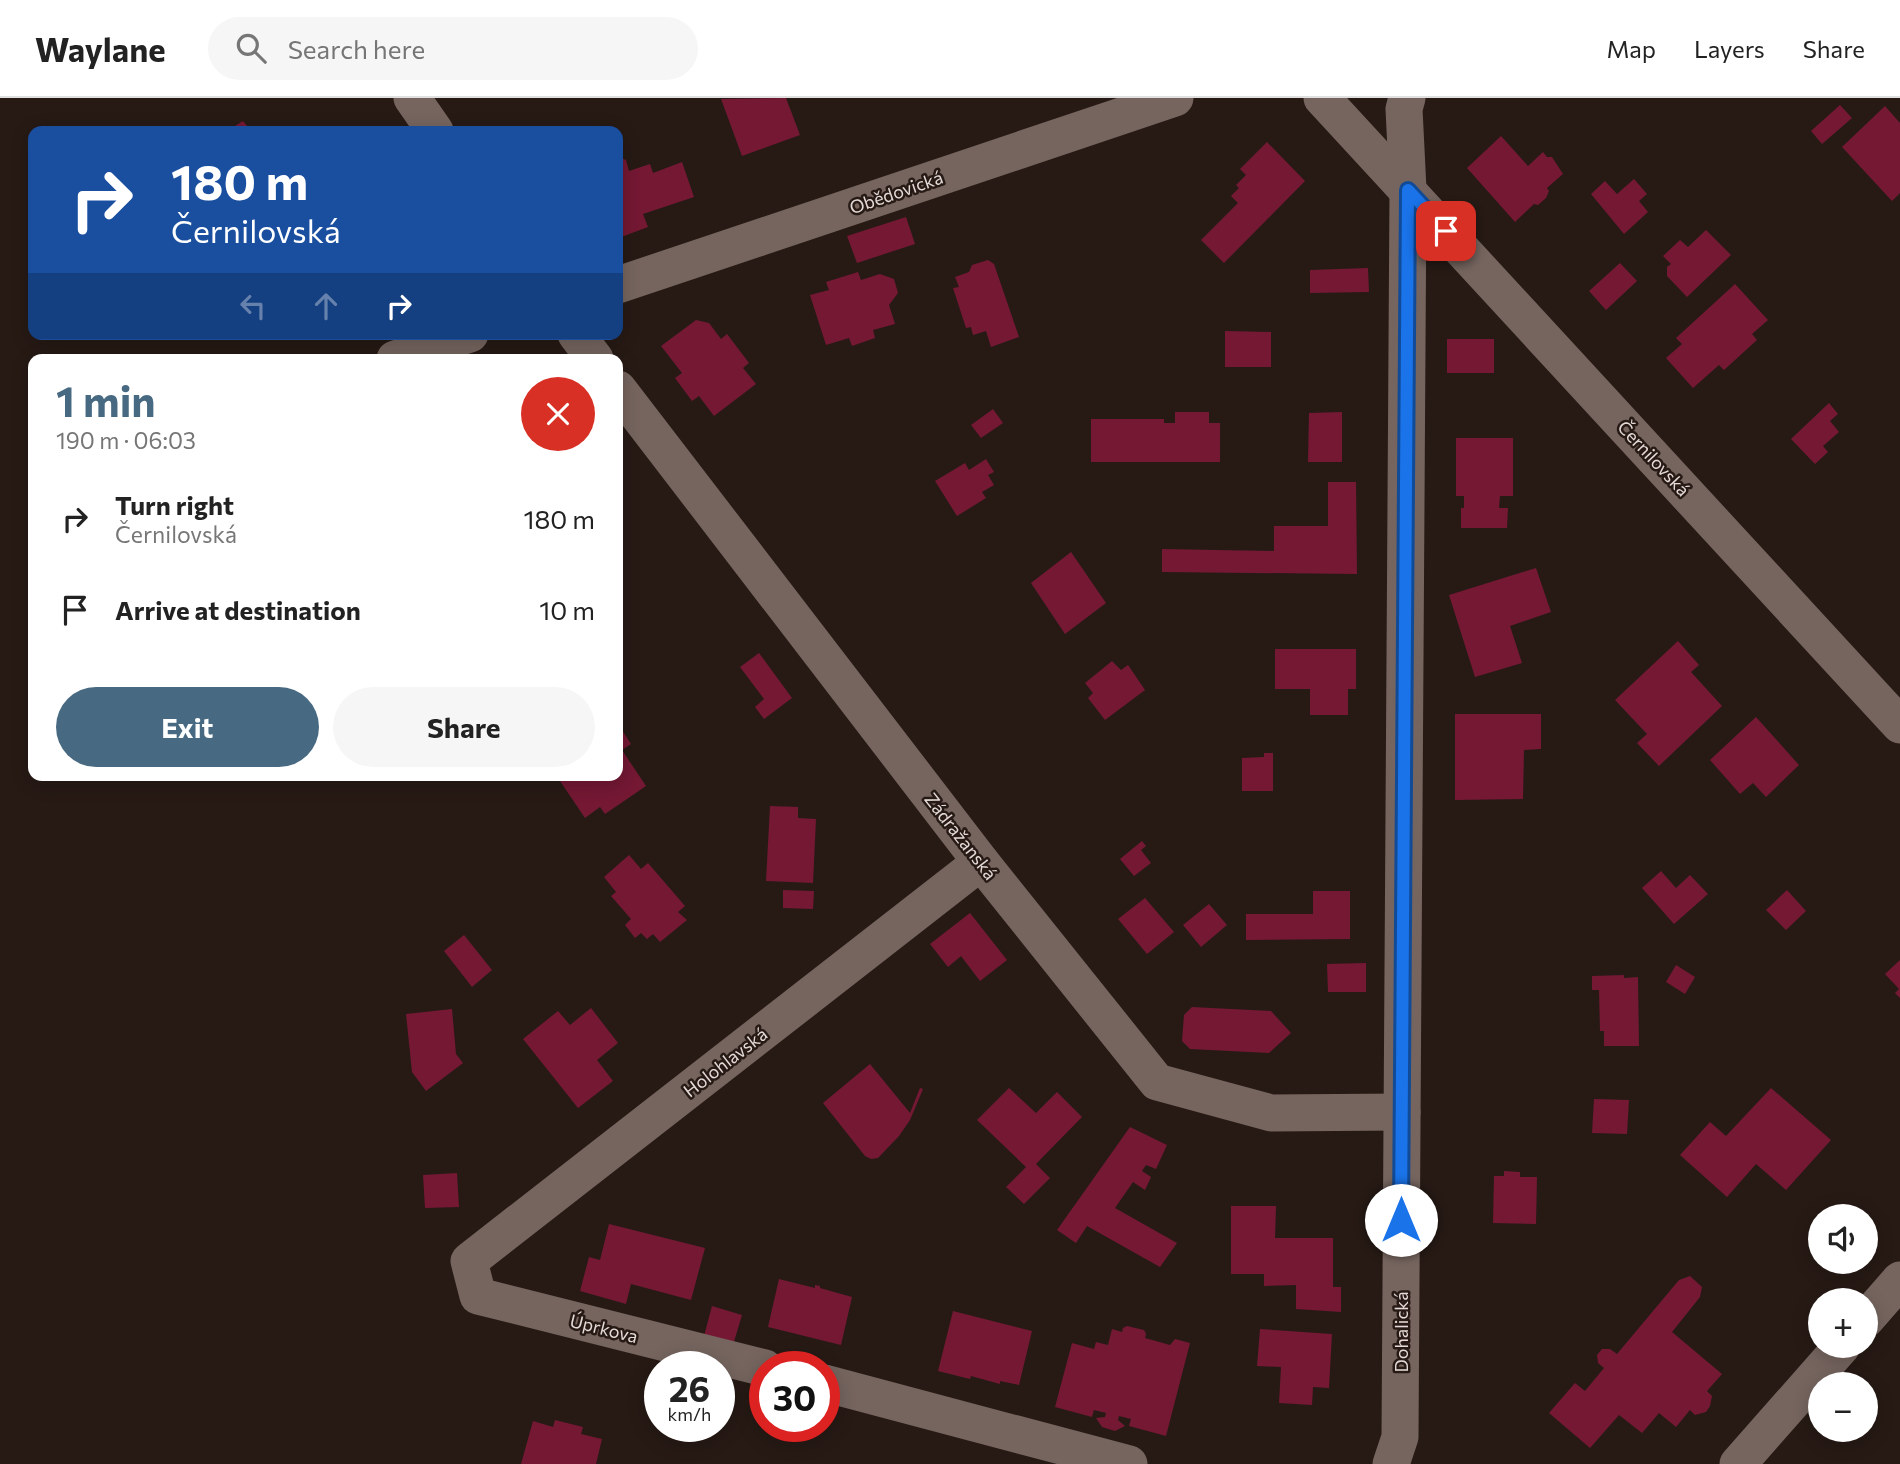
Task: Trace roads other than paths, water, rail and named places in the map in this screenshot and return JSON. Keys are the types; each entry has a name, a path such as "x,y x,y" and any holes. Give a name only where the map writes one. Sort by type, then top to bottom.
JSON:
{"street":[{"path":"412,98 432,126"},
{"name":"Obědovická","path":"623,283 1175,98"},
{"name":"Černilovská","path":"1322,98 1900,725"},
{"name":"Dohalická","path":"1391,1464 1400,1437 1408,190 1404,108 1408,98"},
{"path":"410,354 452,340"},
{"path":"581,340 591,354"},
{"name":"Zádražanská","path":"623,396 981,862 1157,1082 1271,1113 1402,1112"},
{"name":"Holohlavská","path":"469,1261 981,862"},
{"name":"Úprkova","path":"469,1261 478,1296 749,1364"},
{"path":"1878,1305 1900,1280"},
{"path":"1738,1464 1831,1358"},
{"path":"840,1388 1129,1464"}]}
